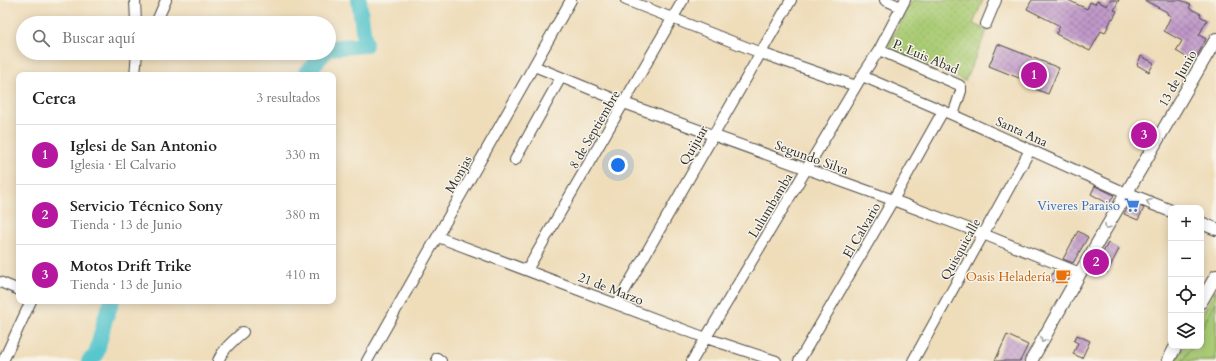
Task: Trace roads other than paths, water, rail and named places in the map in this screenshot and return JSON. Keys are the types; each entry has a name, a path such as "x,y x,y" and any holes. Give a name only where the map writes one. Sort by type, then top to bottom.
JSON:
{"main road":[{"name":"13 de Junio","path":"1031,361 1080,273 1216,39"},
{"name":"Santa Ana","path":"1126,193 1168,210"},
{"path":"1204,224 1216,229"},
{"path":"1204,297 1216,276"},
{"path":"1168,361 1174,349"}],"street":[{"path":"135,0 136,16"},
{"path":"159,16 166,0"},
{"name":"Monjas","path":"367,361 571,0"},
{"path":"626,0 762,53 856,86"},
{"name":"8 de Septiembre","path":"527,270 683,0"},
{"name":"Quijuar","path":"617,304 791,0"},
{"path":"885,0 903,4"},
{"path":"986,24 996,0"},
{"name":"Lulumbamba","path":"692,361 806,168 879,50 903,4"},
{"name":"P. Luis Abad","path":"879,50 961,87"},
{"path":"135,72 136,60"},
{"name":"Segundo Silva","path":"534,66 624,102 894,200 1080,273"},
{"name":"Santa Ana","path":"862,76 1126,193"},
{"path":"515,160 561,77"},
{"name":"El Calvario","path":"799,361 894,200 948,113 961,91 961,87"},
{"name":"Quisquicalle","path":"913,361 1030,150"},
{"name":"21 de Marzo","path":"438,237 706,338 776,361"},
{"path":"0,282 16,289"},
{"path":"3,361 29,304"},
{"path":"218,361 228,345 243,332"}],"waterway":[{"path":"336,47 365,45 359,0"},
{"path":"308,72 318,60"},
{"path":"89,361 96,355 105,319 111,304"}],"place":[{"name":"Iglesi de San Antonio","path":"1034,75"},
{"name":"Motos Drift Trike","path":"1144,135"},
{"name":"Viveres Paraiso","path":"1132,205"},
{"name":"Servicio Técnico Sony","path":"1096,262"},
{"name":"Oasis Heladería","path":"1063,276"}]}
